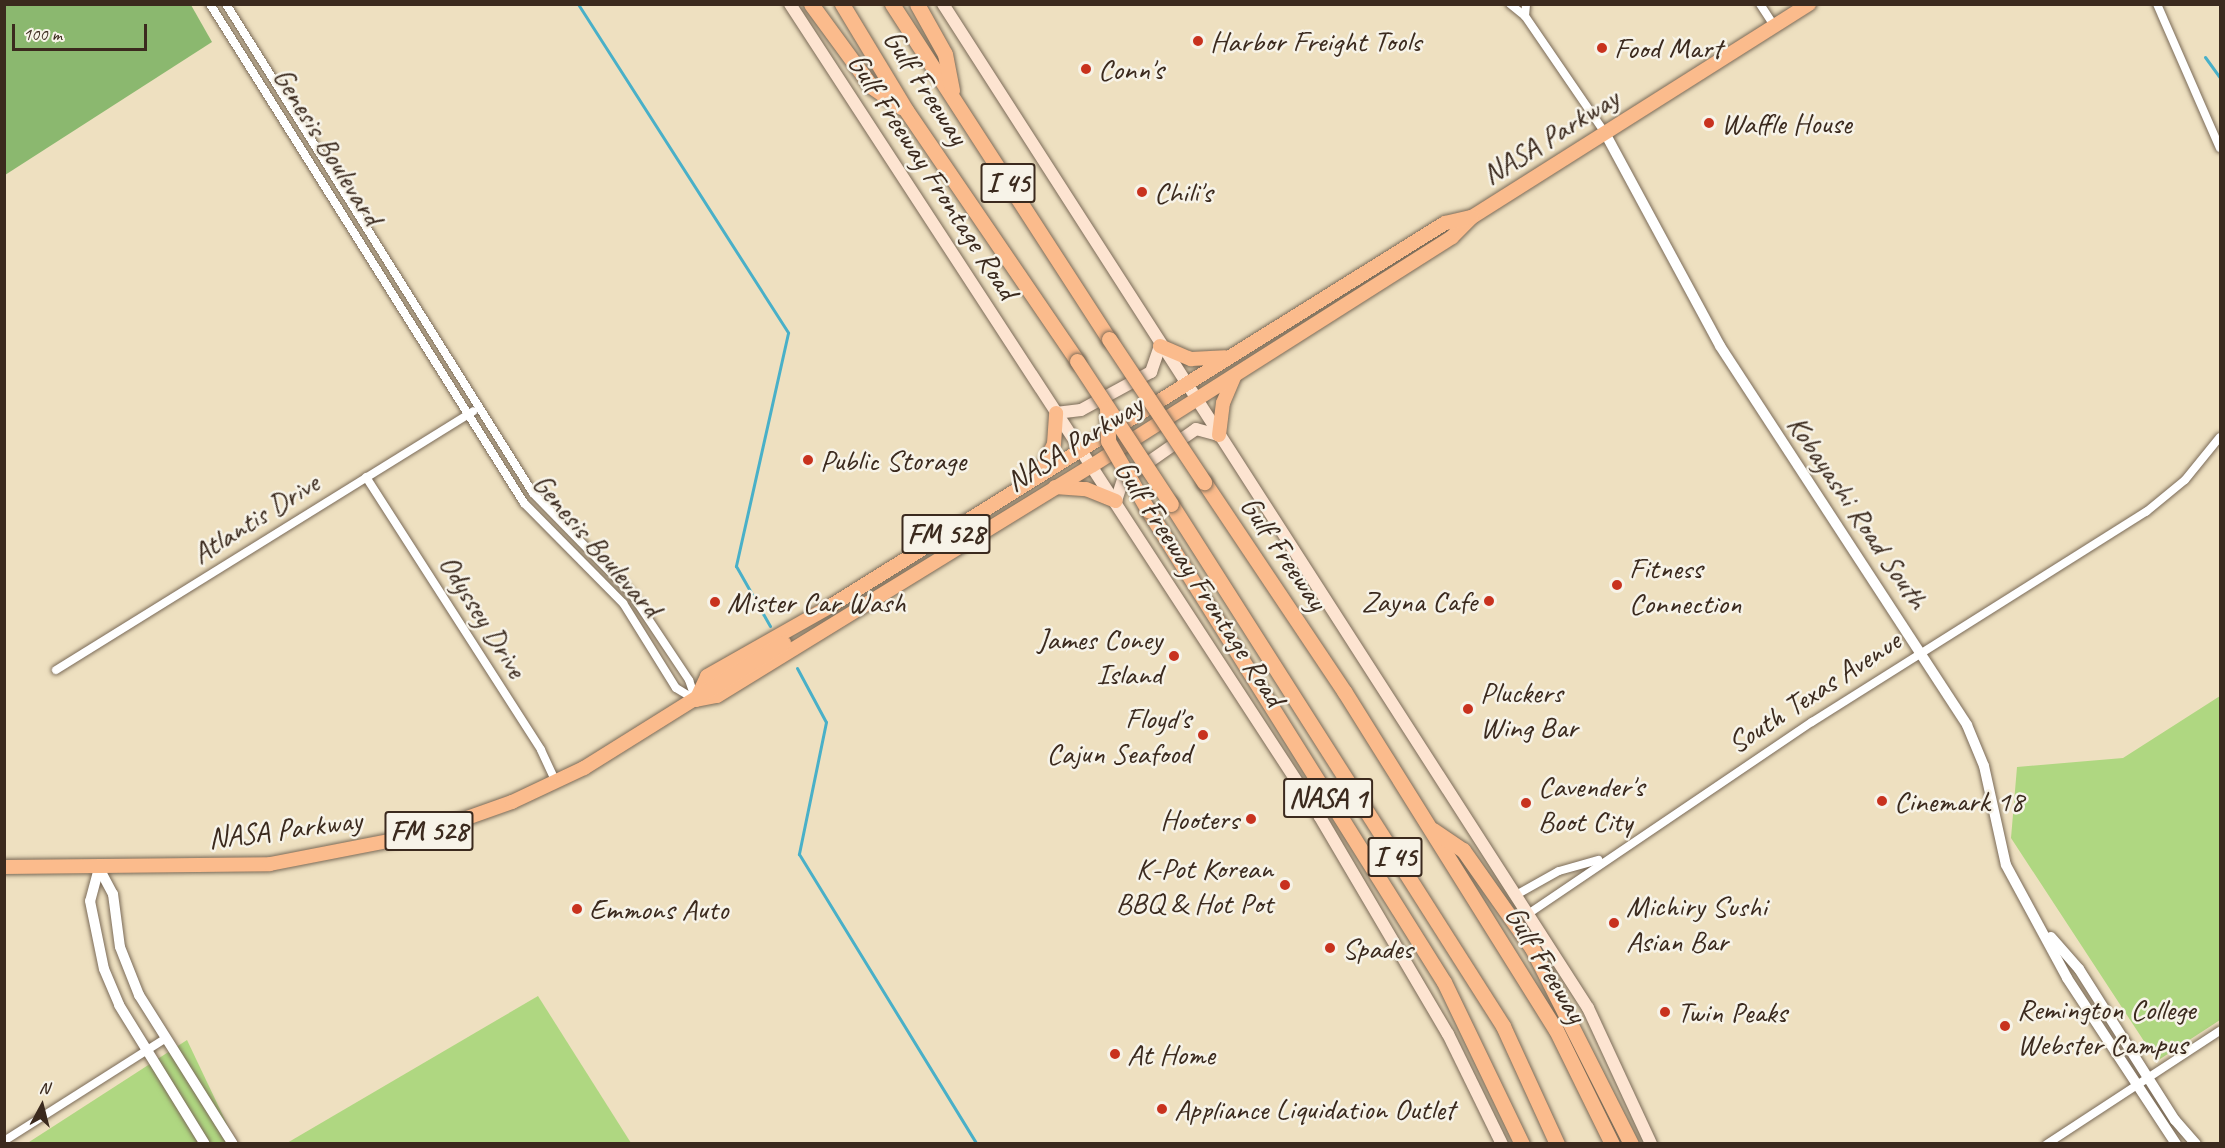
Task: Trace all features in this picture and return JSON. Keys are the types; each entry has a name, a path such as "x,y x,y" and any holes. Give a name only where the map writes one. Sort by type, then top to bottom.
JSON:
{"highway":[{"path":"811,4 871,86 906,110"},
{"name":"Gulf Freeway","path":"842,4 906,110 1077,361 1171,504 1503,1026 1557,1143"},
{"name":"Gulf Freeway","path":"892,4 1427,826 1556,1030 1612,1143"},
{"path":"917,4 945,54 953,99"},
{"name":"NASA 1","path":"1107,408 1107,441 1444,982 1500,1091 1522,1143"},
{"path":"1427,826 1463,850 1532,948 1631,1143"}],"main road":[{"name":"Gulf Freeway Frontage Road","path":"790,4 1056,413 1083,449 1405,957 1502,1143"},
{"path":"942,4 1588,1008 1651,1143"},
{"name":"NASA Parkway","path":"99,868 253,866 343,854 466,820 556,782 696,700 717,696 839,623 1452,237 1472,217 1809,4"},
{"name":"NASA Parkway","path":"696,700 708,676 829,607 1445,223 1472,217"},
{"path":"1038,477 1054,444 1056,413 1081,410 1151,372 1160,346"},
{"path":"1160,346 1191,359 1227,357"},
{"path":"1219,435 1223,403 1235,375"},
{"path":"1055,487 1086,489 1116,501 1123,480 1196,429 1219,435"},
{"path":"829,607 839,623"},
{"name":"FM 528","path":"4,867 99,868"}],"street":[{"name":"Genesis Boulevard","path":"210,4 534,517 623,603 676,688 696,700"},
{"name":"Genesis Boulevard","path":"226,4 544,508 637,601 696,700"},
{"path":"1510,4 1525,16 1605,133"},
{"path":"1525,16 1526,4"},
{"path":"1760,4 1775,27"},
{"path":"2157,4 2220,148"},
{"name":"Kobayashi Road South","path":"1605,133 1720,346 1922,651 1975,741 2006,865 2043,928 2067,978 2137,1089 2176,1143"},
{"path":"312,166 324,159"},
{"path":"390,289 401,282"},
{"name":"Atlantis Drive","path":"56,670 479,407"},
{"name":"South Texas Avenue","path":"1528,914 1604,858 1922,651 2146,512 2185,480 2220,437"},
{"name":"Odyssey Drive","path":"366,477 541,750 556,782"},
{"name":"South Texas Avenue","path":"1516,895 1559,871 1604,858"},
{"path":"99,868 113,894 115,925 129,974 166,1038 233,1143"},
{"path":"99,868 90,901 99,952 119,1005 205,1143"},
{"name":"Kobayashi Road South","path":"2043,928 2079,969 2150,1081 2196,1143"},
{"path":"2047,1143 2150,1081 2220,1031"},
{"path":"4,1141 166,1038"}],"green space":[{"path":"5,4 191,5 212,42 5,175"},
{"path":"2220,696 2220,1020 2157,1061 2011,838 2017,767 2123,758"},
{"path":"538,996 631,1143 287,1143"},
{"path":"187,1040 236,1143 26,1144"}],"waterway":[{"path":"578,4 788,333 736,566 770,626"},
{"path":"2205,57 2220,78"},
{"path":"797,668 826,722 799,854 977,1144"}],"place":[{"name":"Harbor Freight Tools","path":"1198,41"},
{"name":"Food Mart","path":"1602,48"},
{"name":"Conn's","path":"1086,69"},
{"name":"Waffle House","path":"1709,123"},
{"name":"Chili's","path":"1142,192"},
{"name":"Public Storage","path":"808,460"},
{"name":"Fitness Connection","path":"1617,585"},
{"name":"Zayna Cafe","path":"1489,601"},
{"name":"Mister Car Wash","path":"715,602"},
{"name":"James Coney Island","path":"1174,656"},
{"name":"Pluckers Wing Bar","path":"1468,709"},
{"name":"Floyd's Cajun Seafood","path":"1203,735"},
{"name":"Cinemark 18","path":"1882,801"},
{"name":"Cavender's Boot City","path":"1526,803"},
{"name":"Hooters","path":"1251,819"},
{"name":"K-Pot Korean BBQ & Hot Pot","path":"1285,885"},
{"name":"Emmons Auto","path":"577,909"},
{"name":"Michiry Sushi Asian Bar","path":"1614,923"},
{"name":"Spades","path":"1330,948"},
{"name":"Twin Peaks","path":"1665,1012"},
{"name":"Remington College Webster Campus","path":"2005,1026"},
{"name":"At Home","path":"1115,1054"},
{"name":"Appliance Liquidation Outlet","path":"1162,1109"}]}
